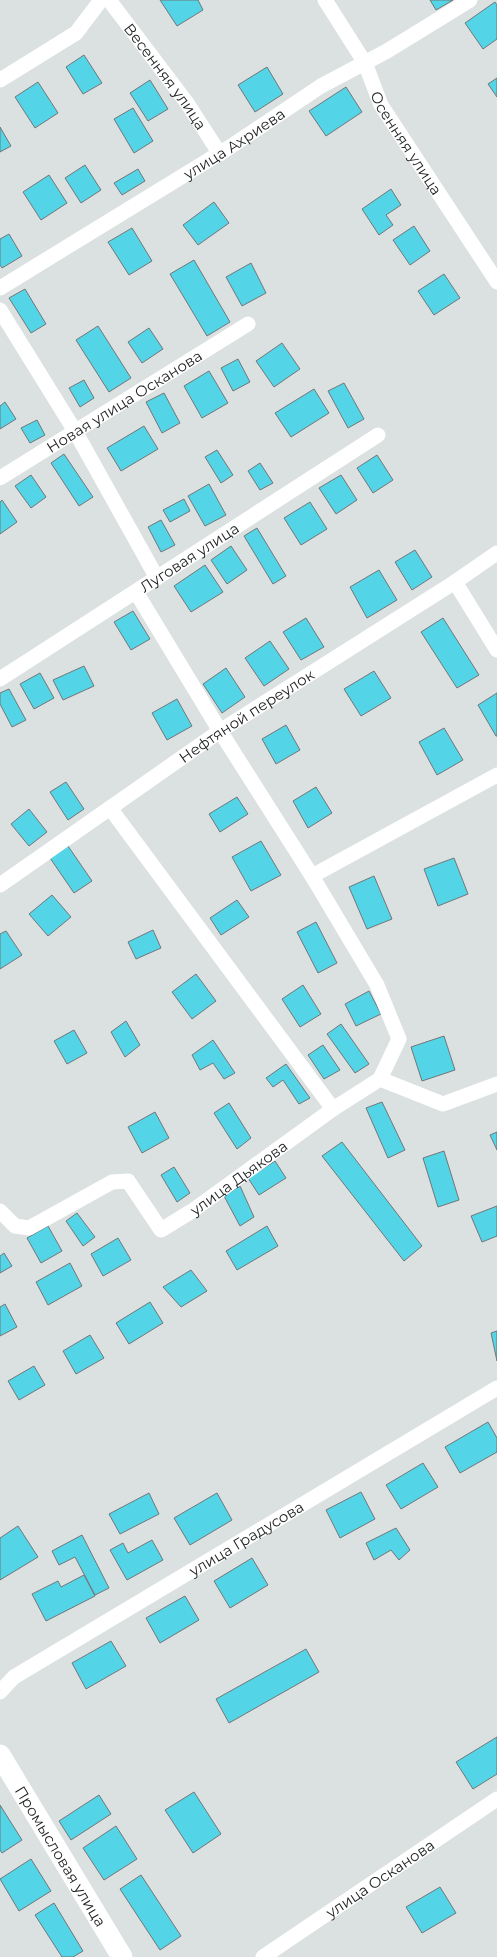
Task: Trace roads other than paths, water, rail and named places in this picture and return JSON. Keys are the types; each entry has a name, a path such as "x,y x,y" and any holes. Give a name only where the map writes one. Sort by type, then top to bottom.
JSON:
{"street":[{"path":"0,80 76,33 102,0"},
{"name":"Весенняя улица","path":"109,0 186,103 220,154"},
{"name":"Осенняя улица","path":"325,0 364,64 382,105 497,282"},
{"name":"улица Ахриева","path":"0,288 220,154 321,86 364,64 470,0"},
{"path":"0,310 75,431 157,578"},
{"name":"Новая улица Осканова","path":"0,478 248,324"},
{"name":"Луговая улица","path":"0,679 378,435"},
{"name":"Нефтяной переулок","path":"0,885 220,731 455,582 497,553"},
{"path":"455,582 497,650"},
{"path":"136,592 220,731 312,876 377,985 399,1039 380,1079 443,1104 497,1084"},
{"path":"312,876 497,776"},
{"path":"110,808 333,1109"},
{"name":"улица Дьякова","path":"0,1211 15,1226 29,1228 112,1182 128,1182 161,1230 192,1211 333,1109 380,1079"},
{"name":"улица Градусова","path":"0,1692 14,1677 496,1391"},
{"name":"Промысловая улица","path":"0,1755 122,1957"},
{"name":"улица Осканова","path":"263,1957 497,1799"}]}
